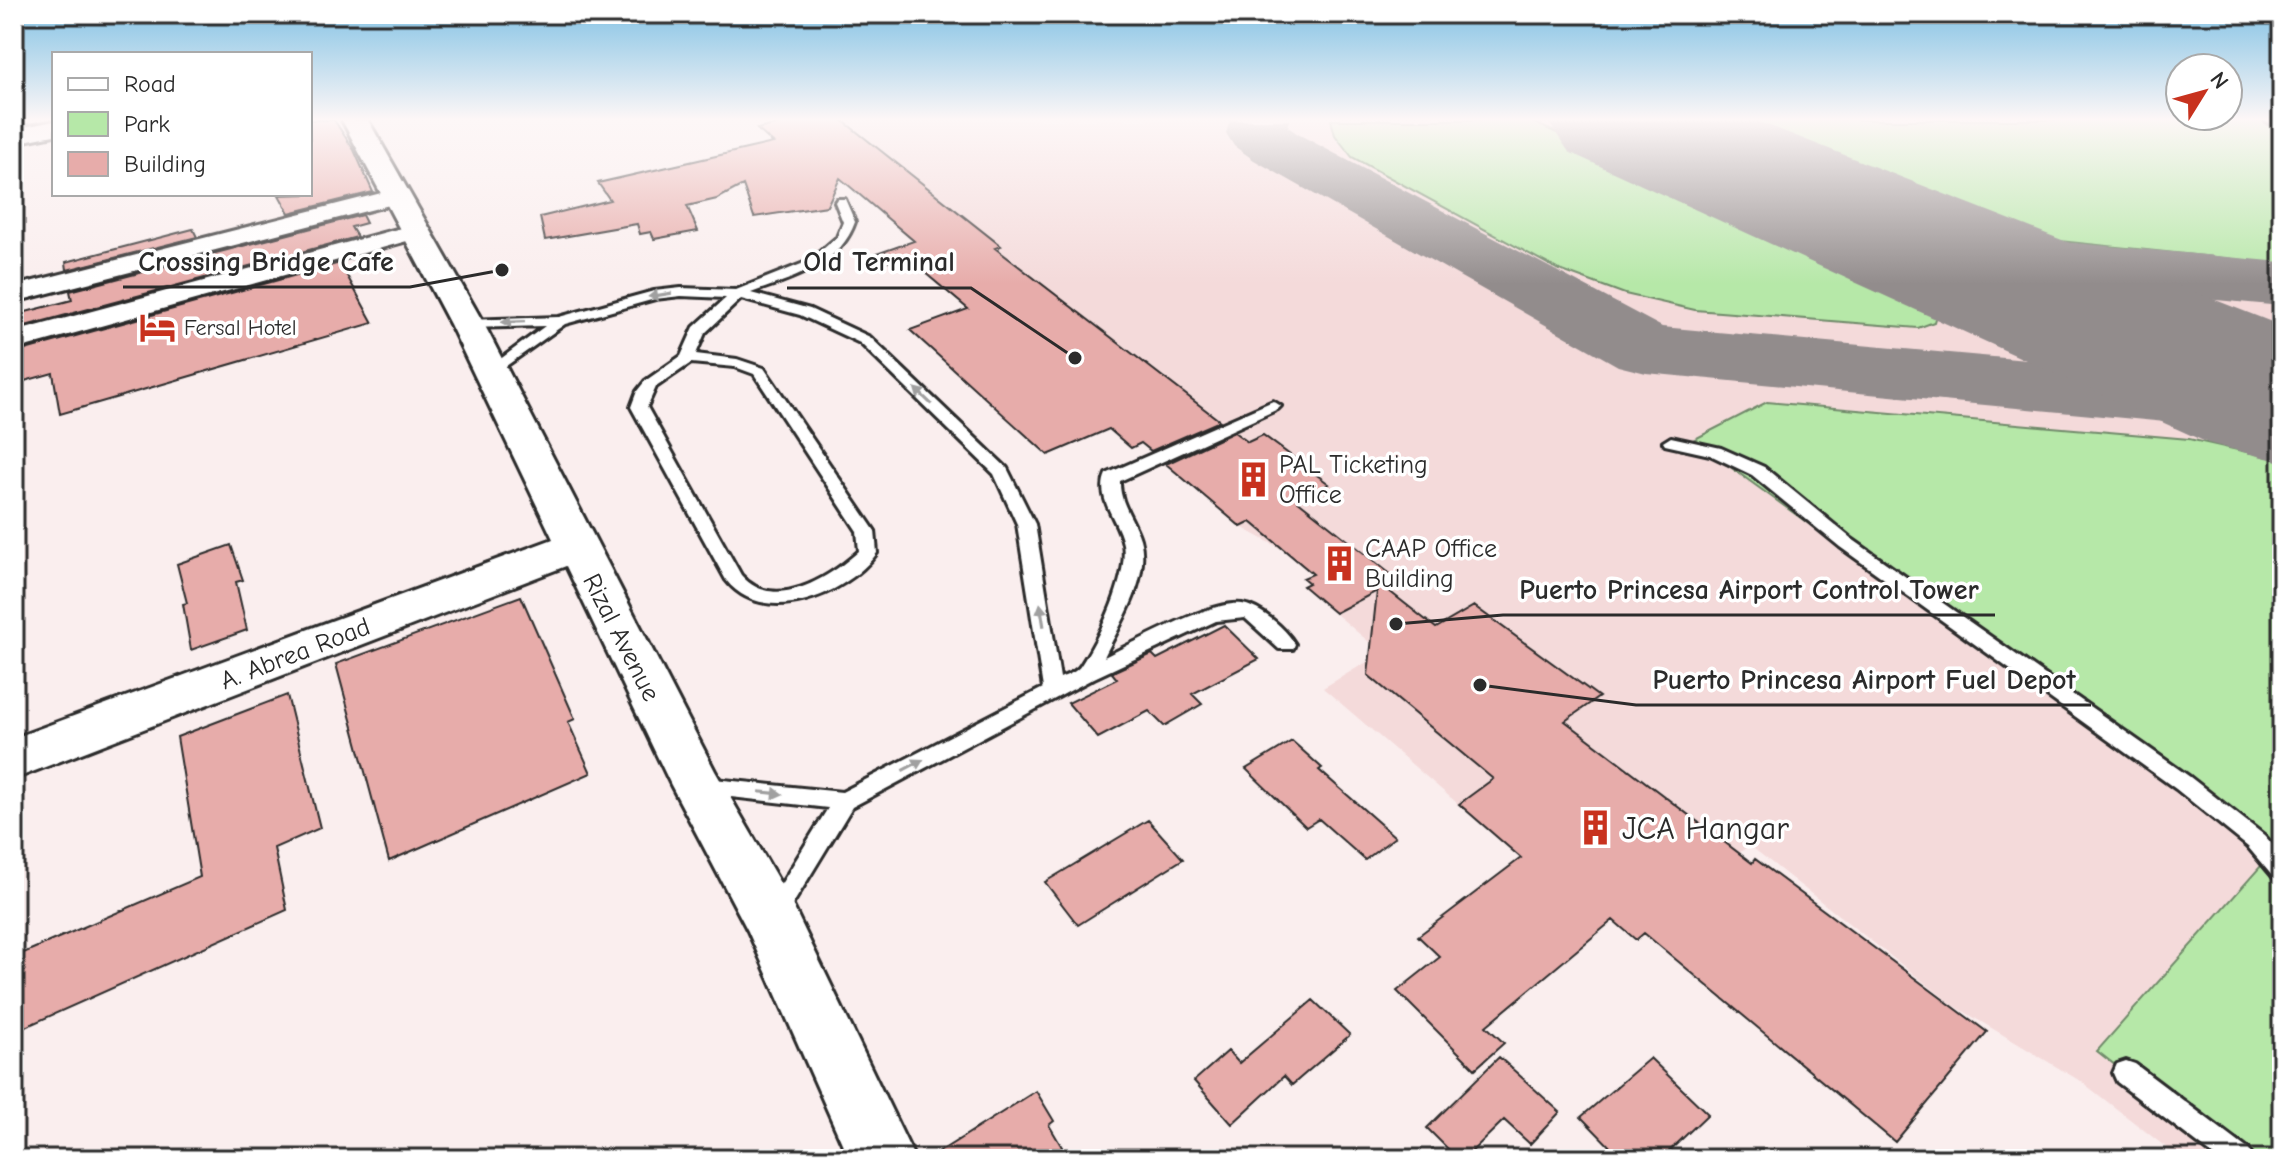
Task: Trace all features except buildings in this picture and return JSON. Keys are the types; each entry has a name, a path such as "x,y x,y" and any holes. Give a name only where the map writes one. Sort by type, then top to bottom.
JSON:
{"street":[{"name":"Rizal Avenue","path":"385,175 492,372 697,785 771,920 882,1159"},
{"path":"14,294 407,214"},
{"path":"14,341 407,214"},
{"name":"A. Abrea Road","path":"14,759 577,546"}],"lane":[{"path":"688,358 689,348 702,327 738,294 814,264 843,239 849,222 841,202"},
{"path":"467,324 560,321 654,295 697,292 738,294 805,312 865,340 1001,472 1012,490 1026,524 1053,692"},
{"path":"492,372 560,321"},
{"path":"688,358 737,363 759,371 866,531 868,553 855,566 812,588 780,598 754,595 732,576 639,407 640,395 648,385 688,358"},
{"path":"1087,673 1121,600 1133,548 1110,489 1112,478 1273,406"},
{"path":"1671,442 1715,451 1758,471 1846,543 2183,783 2256,841 2282,871"},
{"path":"771,920 844,801 1087,673 1225,611 1251,613 1286,644"},
{"path":"697,785 844,801"},
{"path":"2126,1073 2240,1159"}],"shaded area":[{"path":"839,175 2282,175 2282,1159 2181,1159 2082,1082 1953,1005 1749,845 1636,940 1601,910 1591,918 1323,688 1382,653 1303,586 1308,583 1303,578 1313,573 1287,552 1241,527 1247,442 1210,413 1131,448 926,274 945,267 907,235 917,232"}],"green space":[{"path":"1384,175 1650,175 1912,292 1937,311 1934,322 1918,328 1695,310 1625,294 1557,269"},
{"path":"1857,175 2282,175 2282,264 2012,236"},
{"path":"1767,402 2189,439 2282,460 2282,1159 2236,1159 2097,1051 2269,857 1693,440"}],"taxiway":[{"path":"1326,175 1646,349 2282,408"},
{"path":"1921,246 2063,264 2282,284"}],"runway":[{"path":"1751,175 2282,399"}],"place":[{"name":"Crossing Bridge Cafe","path":"502,270"},
{"name":"Fersal Hotel","path":"158,327"},
{"name":"Old Terminal","path":"1075,358"},
{"name":"PAL Ticketing Office","path":"1253,479"},
{"name":"CAAP Office Building","path":"1339,563"},
{"name":"Puerto Princesa Airport Control Tower","path":"1396,624"},
{"name":"Puerto Princesa Airport Fuel Depot","path":"1480,685"},
{"name":"JCA Hangar","path":"1596,828"}]}
